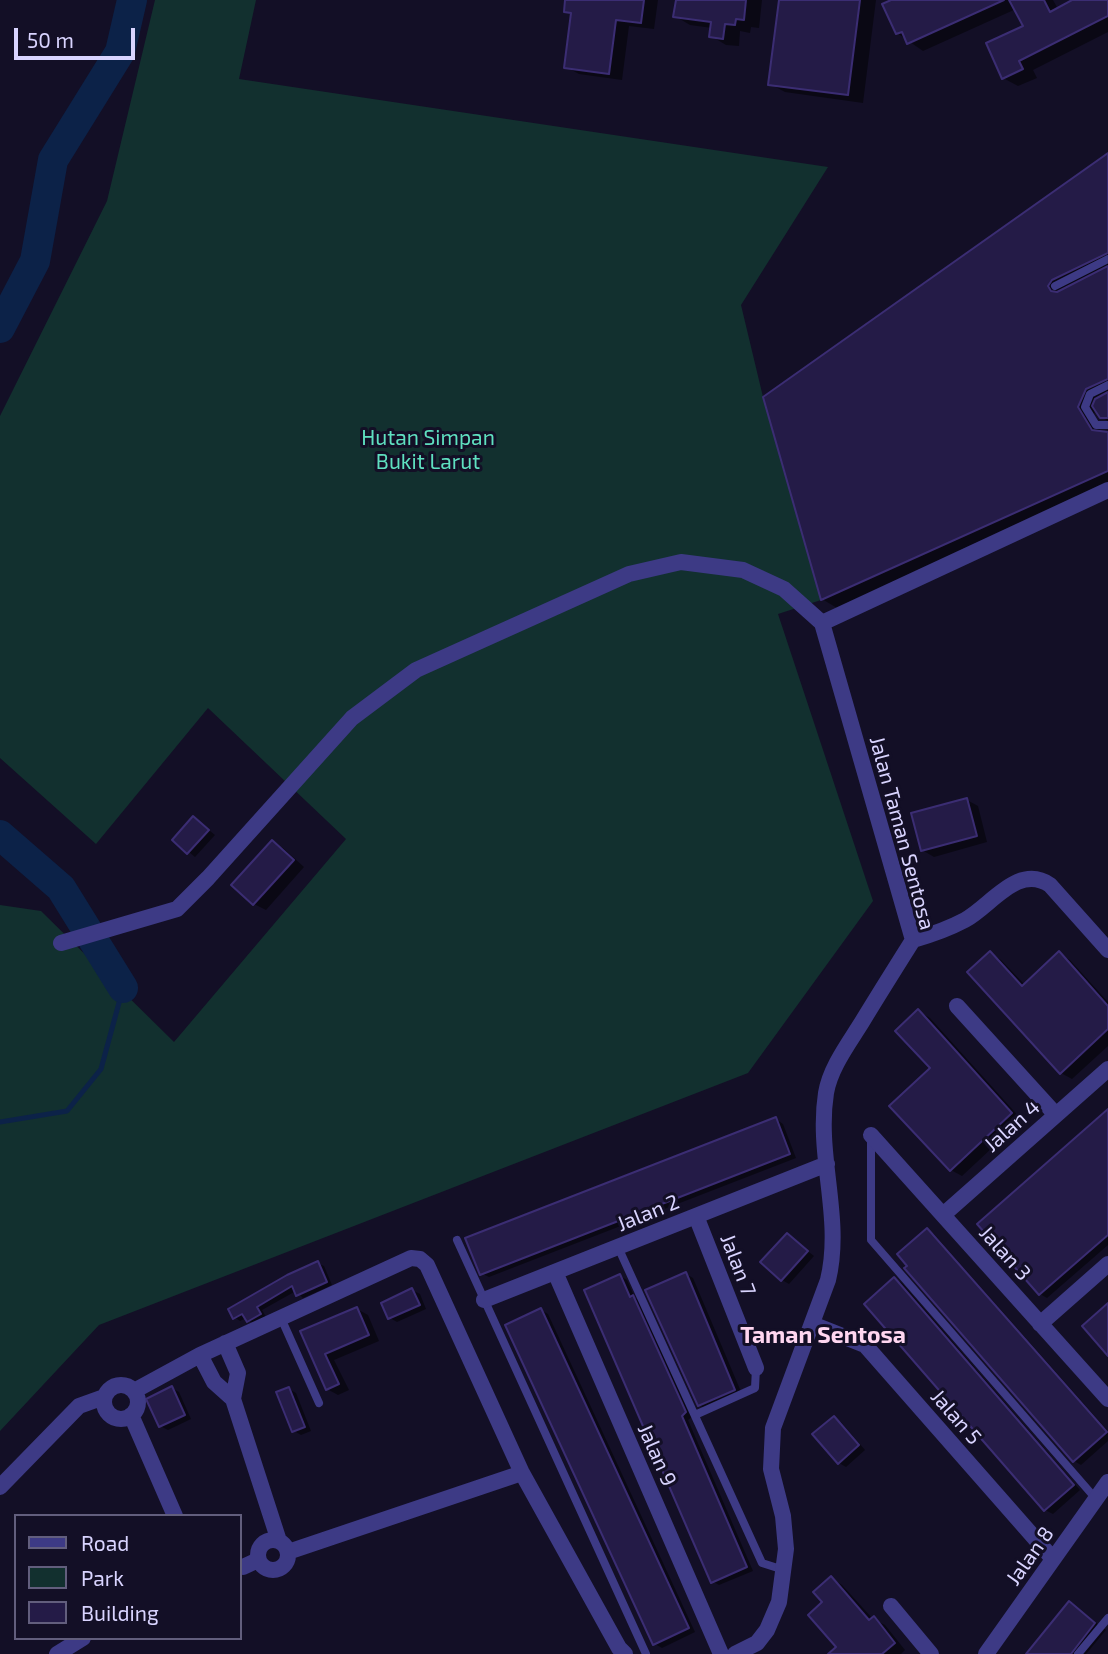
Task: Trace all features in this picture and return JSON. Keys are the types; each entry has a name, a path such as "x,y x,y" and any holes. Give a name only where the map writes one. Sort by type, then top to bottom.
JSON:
{"street":[{"path":"61,943 177,909 352,718 416,670 629,574 681,562 743,570 784,589 822,623 1108,490"},
{"name":"Jalan Taman Sentosa","path":"735,1654 757,1643 767,1630 779,1602 786,1549 783,1516 771,1469 773,1428 832,1262 834,1237 824,1114 826,1092 831,1076 913,940 822,623"},
{"path":"913,940 933,935 967,920 1006,888 1028,878 1040,878 1050,885 1108,950"},
{"path":"957,1006 1056,1115"},
{"name":"Jalan 4","path":"943,1215 1108,1069"},
{"name":"Jalan 3","path":"871,1135 1108,1399"},
{"name":"Jalan 2","path":"484,1300 827,1164"},
{"name":"Jalan 7","path":"696,1216 755,1368"},
{"path":"134,1391 225,1343 411,1258 420,1259 427,1265 522,1473 619,1648 625,1654"},
{"path":"1040,1324 1108,1264"},
{"name":"Jalan 9","path":"555,1272 721,1654"},
{"name":"Jalan 5","path":"812,1324 865,1345 1053,1559"},
{"path":"225,1343 238,1373 233,1399"},
{"path":"200,1355 214,1382 233,1399 284,1546 284,1566 275,1571 264,1568 258,1560 259,1549 270,1540 284,1546 522,1473"},
{"path":"0,1487 79,1406 104,1397 110,1388 121,1384 134,1391"},
{"path":"104,1397 105,1408 111,1416 121,1419 131,1415 137,1406 134,1391"},
{"path":"131,1415 174,1514"},
{"name":"Jalan 8","path":"986,1654 1108,1482"},
{"path":"242,1565 258,1560"},
{"path":"891,1606 931,1654"},
{"path":"57,1654 80,1640"}],"lane":[{"path":"1055,286 1108,259"},
{"path":"1108,385 1090,394 1085,407 1096,425 1108,425"},
{"path":"871,1135 871,1240 1096,1499"},
{"path":"457,1240 646,1654"},
{"path":"618,1247 762,1563 784,1570"},
{"path":"281,1318 319,1403"},
{"path":"695,1415 755,1388 755,1368"},
{"path":"1079,1654 1108,1618"}],"green space":[{"name":"Hutan Simpan Bukit Larut","path":"155,0 256,0 239,79 828,167 741,305 763,397 821,600 778,614 873,901 748,1073 99,1325 0,1431 0,905 41,911 174,1042 346,839 208,708 96,844 0,758 0,416 107,201"}],"building":[{"path":"565,0 644,0 641,23 616,20 609,74 564,68 571,13 564,12"},
{"path":"676,0 746,0 744,20 736,19 735,25 725,24 723,39 709,37 711,22 673,17"},
{"path":"779,0 860,0 848,95 768,85"},
{"path":"891,0 1004,0 907,44 902,32 896,34 882,4"},
{"path":"1009,0 1044,0 1050,12 1072,0 1108,0 1108,16 1019,61 1023,69 1002,79 986,43 1023,26"},
{"path":"1108,153 1108,253 1052,280 1048,286 1051,291 1057,292 1108,266 1108,379 1086,389 1078,407 1092,430 1108,432 1108,471 821,600 763,397"},
{"path":"1108,392 1108,418 1100,418 1092,406 1095,399"},
{"path":"967,798 977,836 921,851 911,813"},
{"path":"193,816 209,830 187,854 172,840"},
{"path":"272,840 294,860 253,905 231,885"},
{"path":"990,951 1022,986 1059,951 1108,1006 1108,1029 1060,1074 967,972"},
{"path":"918,1009 1012,1113 950,1171 889,1106 930,1068 895,1031"},
{"path":"1108,1109 1108,1235 1039,1295 977,1224"},
{"path":"776,1117 790,1154 480,1275 465,1238"},
{"path":"927,1228 1107,1432 1073,1462 904,1268 907,1266 897,1254"},
{"path":"787,1233 808,1251 781,1281 760,1262"},
{"path":"318,1261 327,1282 296,1296 292,1286 257,1307 261,1314 247,1322 242,1314 233,1319 228,1309 287,1275"},
{"path":"686,1272 735,1390 698,1406 645,1290"},
{"path":"620,1274 630,1297 633,1295 686,1412 682,1416 747,1567 711,1583 584,1290"},
{"path":"894,1277 1074,1485 1044,1511 864,1304"},
{"path":"412,1288 420,1305 388,1319 381,1303"},
{"path":"1108,1303 1108,1356 1082,1326"},
{"path":"357,1307 369,1335 325,1354 339,1384 326,1390 300,1331"},
{"path":"541,1308 689,1628 653,1645 505,1325"},
{"path":"172,1386 185,1415 159,1427 146,1399"},
{"path":"289,1387 305,1427 292,1432 276,1392"},
{"path":"834,1416 859,1445 838,1464 812,1434"},
{"path":"831,1576 869,1620 874,1616 895,1643 882,1654 828,1654 836,1647 808,1615 822,1602 813,1592"},
{"path":"1069,1601 1095,1623 1071,1654 1026,1654"}],"waterway":[{"path":"0,328 35,261 53,160 120,52 132,0"},
{"path":"0,835 61,888 123,988"},
{"path":"0,1122 67,1111 101,1069 123,988"}],"district":[{"name":"Taman Sentosa","path":"823,1335"}]}
